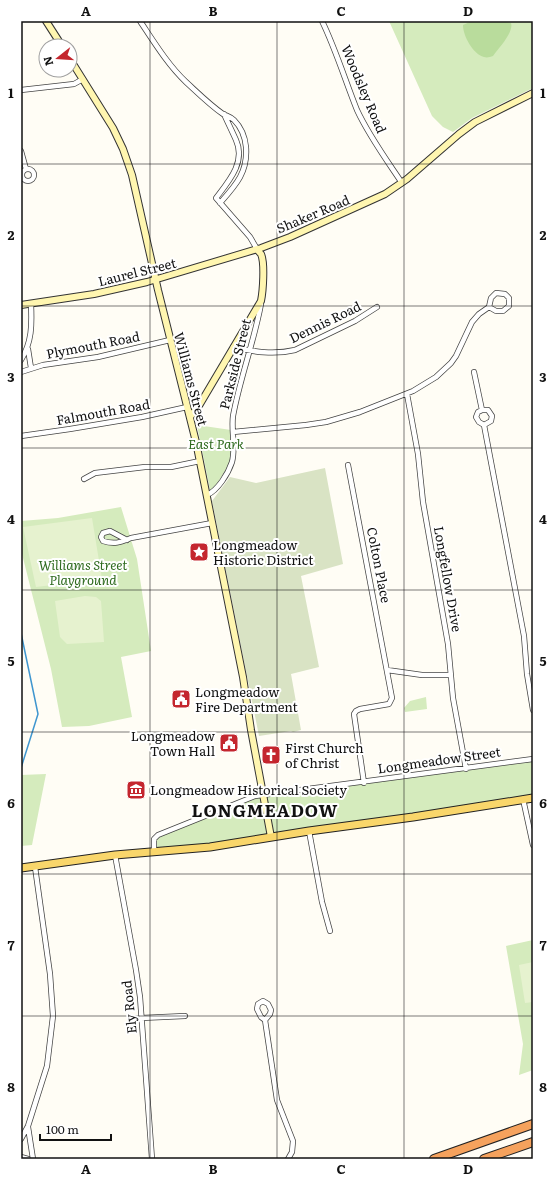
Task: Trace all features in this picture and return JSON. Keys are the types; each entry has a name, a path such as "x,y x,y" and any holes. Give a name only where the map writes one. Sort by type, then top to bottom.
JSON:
{"highway":[{"path":"434,1159 533,1124"},
{"path":"484,1159 533,1142"}],"main road":[{"path":"46,21 57,38"},
{"name":"Williams Street","path":"78,72 113,128 126,157 135,188 155,280 200,461 243,677 251,730 271,837"},
{"name":"Shaker Road","path":"257,249 290,237 377,199 402,183 475,122 533,93"},
{"path":"190,417 200,404 261,301 263,282 262,259 261,254 257,249"},
{"name":"Laurel Street","path":"21,306 94,294 155,280 257,249"},
{"path":"21,868 115,855 210,847 533,798"}],"street":[{"path":"140,21 156,45 180,75 196,91 233,120 242,132 245,141 245,168 220,203"},
{"name":"Woodsley Road","path":"322,21 365,126 402,183"},
{"path":"21,90 74,84 82,79"},
{"path":"224,114 237,141 239,158 232,178 216,198 250,237 257,249"},
{"path":"21,151 26,169"},
{"path":"496,293 502,293 508,297 509,304 505,310 498,311 490,307 491,298 496,293"},
{"name":"Parkside Street","path":"207,496 213,492 231,463 233,450 232,420 261,301"},
{"path":"31,304 28,349 31,368"},
{"name":"Dennis Road","path":"233,347 249,351 277,352 295,350 355,321 377,307"},
{"path":"233,432 326,422 360,412 408,394 427,383 451,363 456,356 472,322 479,314 490,307"},
{"name":"Plymouth Road","path":"21,372 31,368 98,357 170,340"},
{"path":"21,360 28,349"},
{"path":"474,372 482,410"},
{"name":"Longfellow Drive","path":"408,394 418,454 423,502 448,644 450,675 466,768"},
{"name":"Falmouth Road","path":"21,436 142,417 187,407"},
{"path":"488,410 492,416 491,421 484,425 478,422 476,417 478,412 488,410"},
{"path":"484,425 521,621 533,710"},
{"path":"84,479 95,473 146,467 171,467 200,461"},
{"name":"Colton Place","path":"348,465 392,695 390,703 364,708 355,712 354,720 364,782"},
{"path":"127,540 110,531 103,533 101,537 103,541 116,544 127,540 212,523"},
{"path":"387,670 422,675 450,675"},
{"name":"Longmeadow Street","path":"154,851 154,839 158,835 256,796 533,759"},
{"path":"523,799 533,845"},
{"path":"309,831 322,902 330,931"},
{"name":"Ely Road","path":"115,855 136,970 152,1159"},
{"path":"21,1139 28,1126 47,1066 53,1016 50,974 35,867"},
{"path":"141,1018 185,1016"},
{"path":"265,1020 275,1092 293,1141 292,1152 288,1159"},
{"path":"28,1126 33,1159"},
{"path":"21,1157 28,1159"}],"green space":[{"path":"389,21 533,21 533,88 472,118 453,132 443,127 432,116"},
{"path":"472,21 499,21 511,23 508,35 493,56 484,57 480,55 469,44 463,29 463,25"},
{"name":"East Park","path":"197,425 231,430 232,448 230,463 213,490 210,490"},
{"path":"325,468 343,564 301,576 319,667 291,674 301,730 259,736 212,501 230,477 256,483"},
{"name":"Williams Street Playground","path":"121,507 137,559 151,651 121,657 132,717 89,726 62,727 51,669 21,550 21,521 58,518"},
{"path":"92,518 102,579 36,587 23,527"},
{"path":"85,596 96,597 101,601 104,642 67,644 60,637 55,601"},
{"path":"426,697 427,709 405,712 404,708 410,701"},
{"path":"533,759 533,798 154,851 156,837 255,796"},
{"path":"46,774 32,845 21,846 21,775"},
{"path":"533,940 533,1070 519,1075 523,1044 506,946"},
{"path":"533,962 533,1002 525,1003 519,965"}],"waterway":[{"path":"21,633 38,714 21,768"}],"place":[{"name":"Longmeadow Historic District","path":"199,552"},
{"name":"Longmeadow Fire Department","path":"181,699"},
{"name":"Longmeadow Town Hall","path":"229,743"},
{"name":"First Church of Christ","path":"271,755"},
{"name":"Longmeadow Historical Society","path":"136,790"}],"district":[{"name":"LONGMEADOW","path":"265,811"}]}
